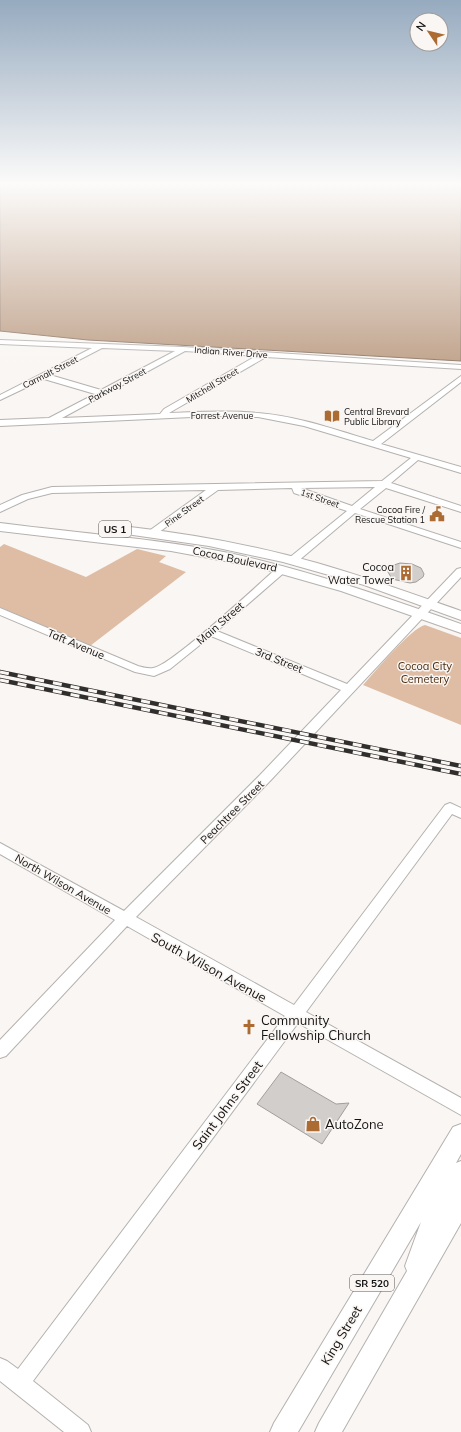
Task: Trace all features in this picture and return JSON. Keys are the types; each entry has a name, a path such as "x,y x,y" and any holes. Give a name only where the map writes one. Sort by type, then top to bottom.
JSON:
{"main road":[{"name":"Cocoa Boulevard","path":"0,518 152,533 246,549 293,560 361,580 461,616"},
{"name":"Cocoa Boulevard","path":"0,527 141,542 222,556 282,569 351,589 461,629"},
{"path":"104,538 134,537 152,533"},
{"path":"141,542 161,538 182,538"},
{"name":"King Street","path":"283,1432 461,1134"},
{"path":"413,1284 418,1260 427,1234 461,1171"},
{"name":"SR 520","path":"328,1432 461,1201"}],"street":[{"name":"Indian River Drive","path":"0,342 183,349 461,367"},
{"name":"Carmalt Street","path":"0,398 100,347"},
{"name":"Parkway Street","path":"50,421 183,349"},
{"name":"Mitchell Street","path":"162,416 263,355"},
{"path":"43,376 101,394"},
{"path":"374,445 461,378"},
{"name":"Forrest Avenue","path":"0,423 162,416 233,414 258,415 305,424 461,470"},
{"path":"293,560 417,457"},
{"path":"0,509 25,497 52,490 383,484 461,509"},
{"name":"1st Street","path":"295,486 297,491 461,545"},
{"name":"Pine Street","path":"152,533 216,488"},
{"name":"Main Street","path":"154,672 166,668 282,569"},
{"name":"Peachtree Street","path":"0,1051 125,920 265,778 461,571"},
{"name":"Taft Avenue","path":"0,611 135,669 154,672"},
{"name":"3rd Street","path":"210,632 349,689"},
{"name":"Saint Johns Street","path":"19,1384 295,1015 456,811"},
{"name":"North Wilson Avenue","path":"0,848 125,920"},
{"name":"South Wilson Avenue","path":"125,920 461,1107"},
{"path":"0,1368 81,1432"}],"green space":[{"path":"4,544 86,577 137,549 166,556 159,562 186,572 90,646 0,607 0,547"},
{"name":"Cocoa City Cemetery","path":"425,625 461,638 461,725 363,685 402,642"}],"shaded area":[{"path":"0,250 461,250 461,361 88,340 0,331"}],"building":[{"name":"Cocoa Water Tower","path":"400,563 412,564 421,568 424,574 423,577 416,582 410,583 392,579 388,569 391,566"},
{"name":"AutoZone","path":"281,1072 336,1104 349,1103 322,1144 257,1104"}],"railway":[{"path":"0,672 461,766"},
{"path":"0,680 461,774"}],"place":[{"name":"Central Brevard Public Library","path":"332,416"},
{"name":"Cocoa Fire / Rescue Station 1","path":"437,514"},
{"name":"Cocoa Water Tower","path":"406,573"},
{"name":"Community Fellowship Church","path":"249,1027"},
{"name":"AutoZone","path":"313,1124"}]}
